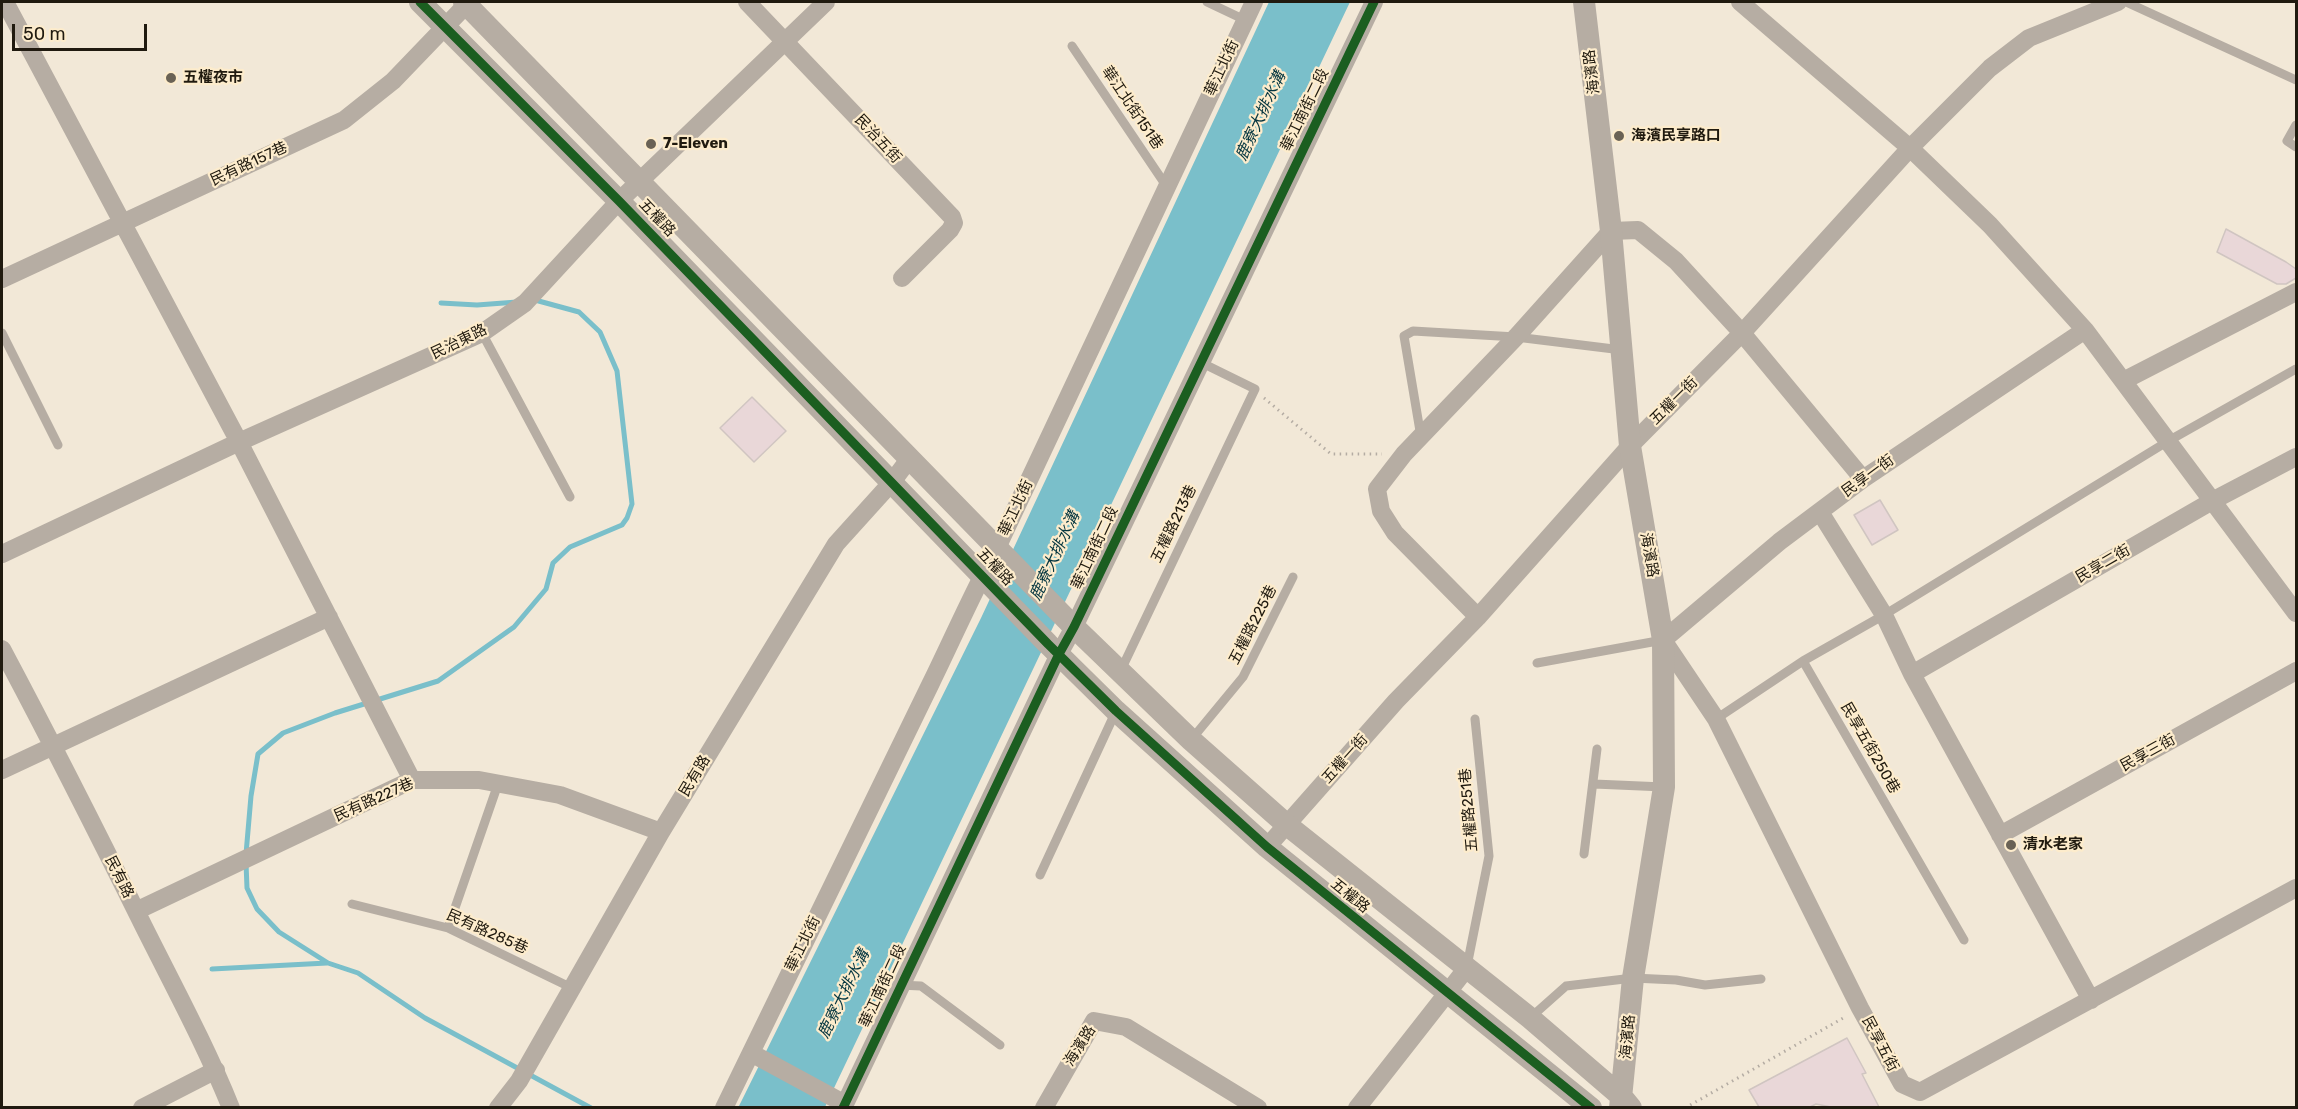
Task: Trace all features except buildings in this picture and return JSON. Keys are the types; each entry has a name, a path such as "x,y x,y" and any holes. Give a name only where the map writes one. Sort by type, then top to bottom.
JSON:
{"street":[{"path":"5,2 239,442 412,780"},
{"name":"五權路","path":"420,2 619,201 1053,649 1116,711 1267,847 1446,993 1591,1107"},
{"name":"民治五街","path":"747,2 786,40 952,217 954,223 950,230 902,278"},
{"name":"民治東路","path":"2,554 239,442 482,333 525,303 619,201 826,2"},
{"name":"華江北街","path":"724,1107 755,1054 867,810 963,619 1002,553 1167,187 1254,2"},
{"name":"華江南街二段","path":"840,1103 899,985 1053,649 1200,362 1374,2"},
{"name":"海濱路","path":"1585,2 1611,231 1630,446 1663,640 1664,787 1633,978 1625,1104"},
{"path":"1740,2 1910,148 1990,225 2085,330 2170,440 2296,613"},
{"name":"五權一街","path":"1267,847 1396,702 1478,617 1630,446 1742,333 1910,148 1990,68 2029,38 2118,2"},
{"name":"民有路157巷","path":"2,279 344,120 393,81 446,28 466,3"},
{"name":"五權路","path":"466,3 1068,621 1191,740 1287,825 1530,1018 1625,1104"},
{"path":"1478,617 1395,533 1381,511 1377,489 1404,454 1516,337 1611,231 1638,230 1676,261 1742,333 1863,478"},
{"path":"2124,381 2296,292"},
{"name":"民享一街","path":"1663,640 1779,542 1863,478 2085,330"},
{"name":"民享二街","path":"1912,674 2214,500 2296,457"},
{"name":"民有路","path":"498,1107 519,1080 661,832 836,544 892,482 910,458"},
{"path":"1820,512 1884,615 1912,674 2091,1000"},
{"path":"2,770 329,616"},
{"name":"民享五街","path":"1663,640 1716,719 1860,1008 1902,1084 1920,1092 2296,888"},
{"name":"民有路","path":"2,649 53,744 216,1070 231,1107"},
{"name":"民享三街","path":"2000,835 2296,671"},
{"name":"民有路227巷","path":"136,911 412,780 478,780 560,795 661,832"},
{"path":"1357,1107 1467,969"},
{"name":"海濱路","path":"1044,1107 1094,1021 1126,1027 1258,1107"},
{"path":"755,1054 840,1103"},
{"path":"142,1107 216,1070"}],"lane":[{"path":"1207,2 1245,20"},
{"path":"2126,2 2296,80"},
{"name":"華江北街151巷","path":"1072,46 1167,187"},
{"path":"2296,125 2287,141 2296,147"},
{"path":"1422,436 1404,336 1413,331 1516,337 1622,350"},
{"path":"2,333 58,445"},
{"path":"482,333 570,497"},
{"path":"1200,362 1255,389"},
{"path":"1716,719 1803,661 1884,615 2170,440 2296,369"},
{"name":"五權路213巷","path":"1120,672 1255,389"},
{"name":"五權路225巷","path":"1191,740 1243,677 1293,577"},
{"path":"1537,663 1663,640"},
{"name":"民享五街250巷","path":"1803,661 1964,940"},
{"path":"1041,875 1116,711"},
{"name":"五權路251巷","path":"1467,969 1489,856 1475,719"},
{"path":"1584,854 1597,749"},
{"path":"448,928 498,784"},
{"path":"1594,784 1664,787"},
{"name":"民有路285巷","path":"352,904 448,928 572,988"},
{"path":"1530,1018 1566,986 1633,978 1676,980 1705,985 1761,979"},
{"path":"899,985 921,986 1000,1046"}],"path":[{"path":"1255,389 1332,454 1404,454"},
{"path":"1685,1107 1860,1008"}],"water":[{"name":"鹿寮大排水溝","path":"1269,2 1350,2 825,1107 738,1108 981,618"}],"waterway":[{"path":"246,854 251,796 258,754 283,733 335,713 438,681 514,627 546,589 553,563 570,547 622,525 627,518 632,504 617,371 600,332 579,312 535,300"},
{"path":"441,303 477,305 517,302"},
{"path":"246,863 247,888 257,909 279,932 328,963 358,973 425,1018 591,1108"},
{"path":"212,969 327,963"}],"cycle path":[{"path":"420,2 619,201 1048,644 1116,711 1267,847 1591,1108"},
{"path":"843,1108 1374,2"}],"place":[{"name":"五權夜市","path":"171,78"},
{"name":"海濱民享路口","path":"1619,136"},
{"name":"7-Eleven","path":"651,144"},
{"name":"清水老家","path":"2011,845"}]}
